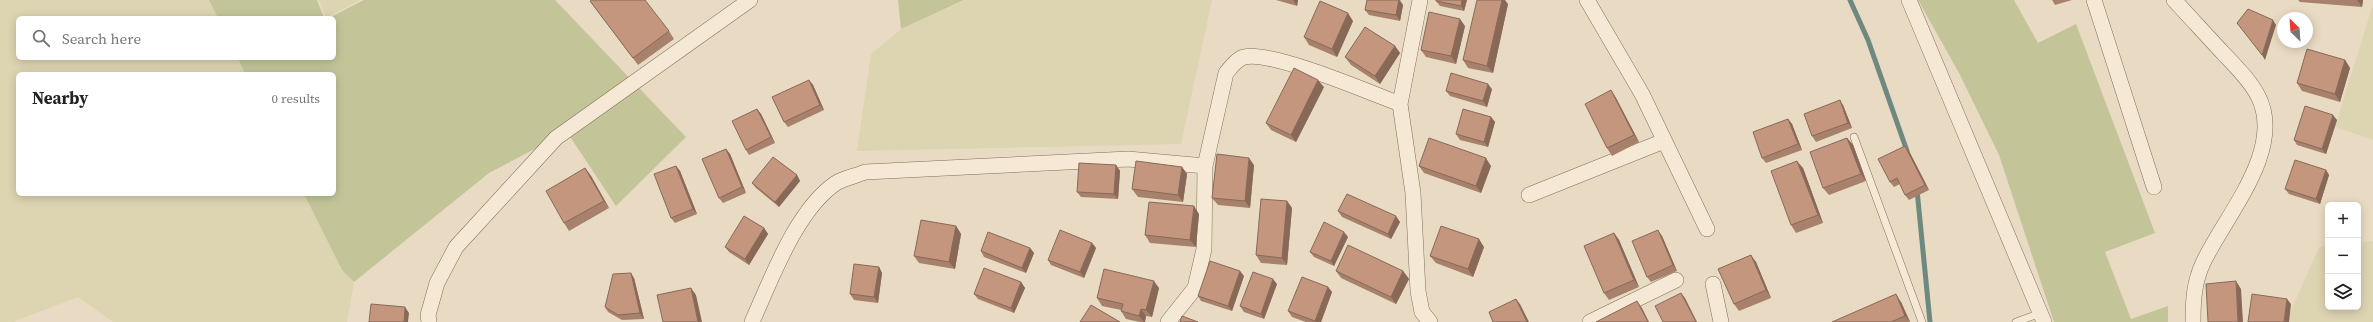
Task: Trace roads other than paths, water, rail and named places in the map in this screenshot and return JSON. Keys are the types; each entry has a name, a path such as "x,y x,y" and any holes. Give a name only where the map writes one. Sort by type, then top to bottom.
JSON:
{"street":[{"path":"429,322 428,315 437,283 456,247 556,138 750,0"},
{"path":"1420,0 1400,104 1413,193 1418,291 1422,312 1430,322"},
{"path":"1587,0 1642,94 1707,229"},
{"path":"1909,0 2042,317"},
{"path":"2094,0 2154,187"},
{"path":"2174,0 2249,80 2259,97 2264,118 2264,144 2249,185 2203,263 2193,293 2193,322"},
{"path":"1168,322 1195,288 1204,249 1205,166 1226,73 1235,63 1244,57 1259,57 1310,70 1400,104"},
{"path":"1529,195 1664,141"},
{"path":"752,322 784,250 814,205 836,183 865,172 1128,159 1205,166"},
{"path":"1590,322 1676,280"},
{"path":"1713,284 1721,322"}],"lane":[{"path":"1854,137 1922,322"},
{"path":"2016,322 2042,317"}],"waterway":[{"path":"1850,0 1868,40 1907,151"},
{"path":"1917,190 1930,322"}]}
